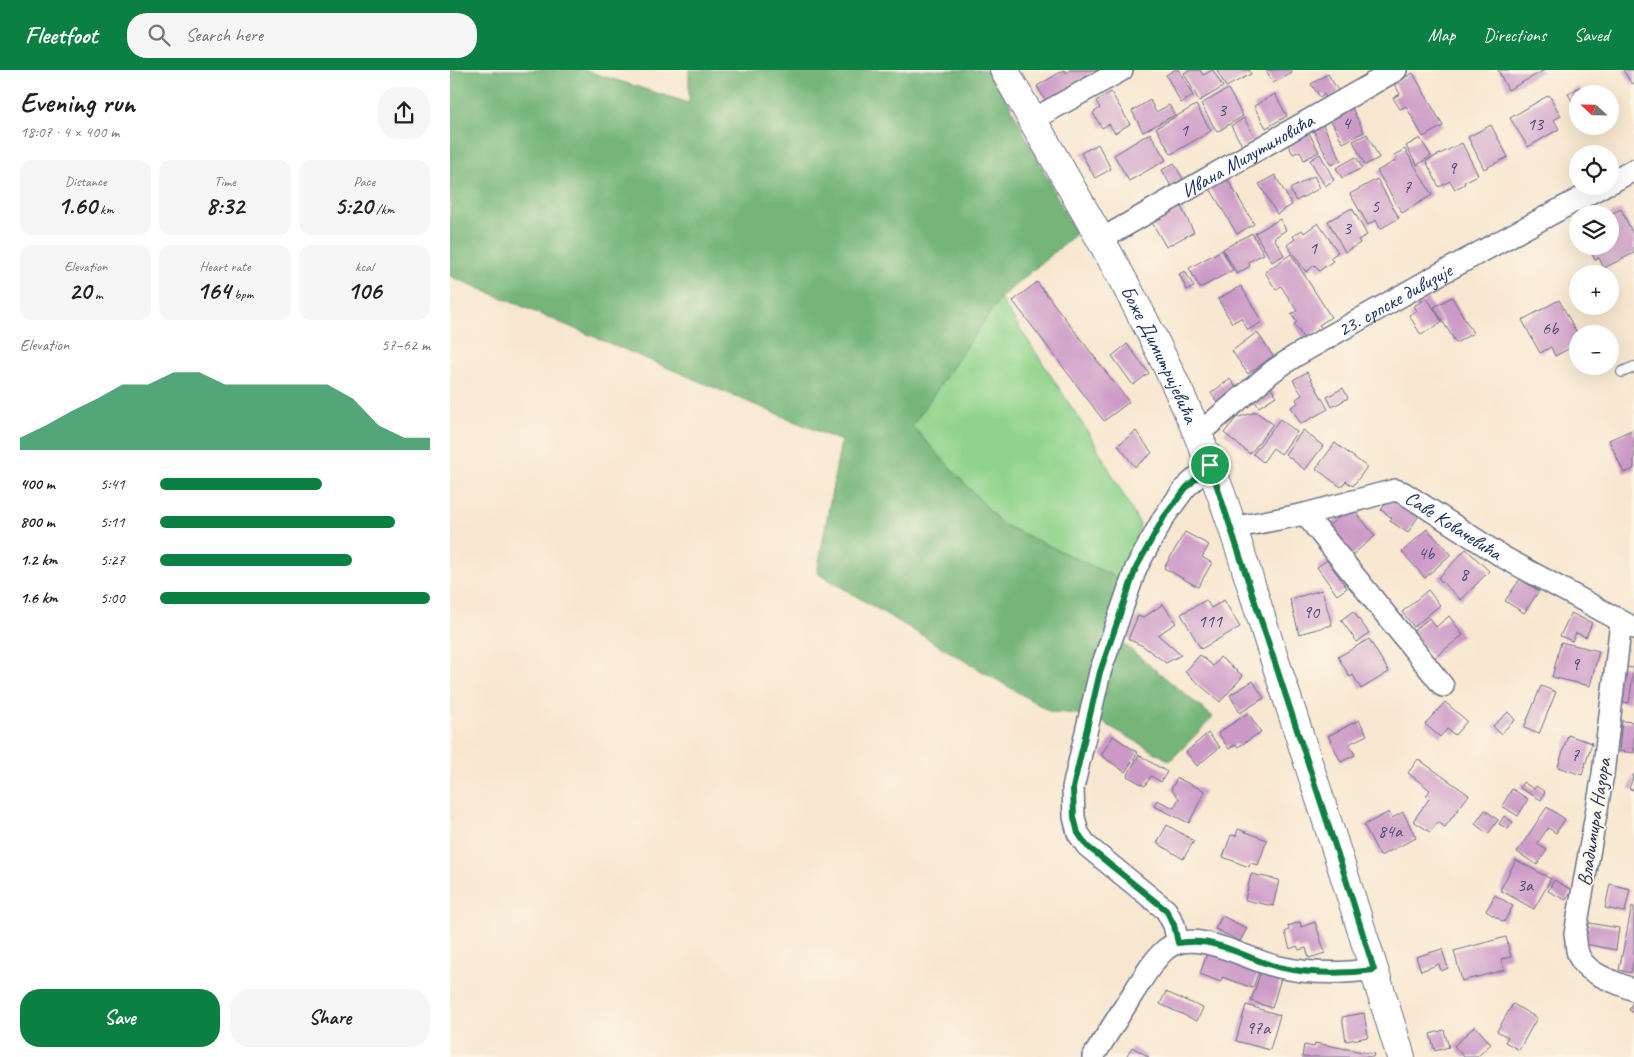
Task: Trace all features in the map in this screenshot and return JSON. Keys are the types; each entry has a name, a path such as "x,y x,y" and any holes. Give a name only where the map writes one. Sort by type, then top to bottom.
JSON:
{"main road":[{"name":"Боже Димитријевића","path":"1004,70 1153,336 1198,434 1232,528 1401,1057"}],"street":[{"path":"1032,120 1122,70"},
{"name":"Ивана Милутиновића","path":"1100,240 1396,70"},
{"path":"1619,178 1634,170"},
{"name":"23. српске дивизије","path":"1198,434 1273,371 1295,356 1429,280 1586,195"},
{"path":"1178,943 1174,925 1166,910 1087,846 1078,833 1074,817 1073,788 1100,672 1136,568 1164,517 1186,488 1210,465"},
{"name":"Саве Ковачевића","path":"1232,528 1305,514 1395,490 1404,493 1503,557 1628,625"},
{"path":"1305,514 1443,686"},
{"name":"Владимира Назора","path":"1628,625 1575,934 1577,952 1584,964 1592,972 1634,990"},
{"path":"1093,1057 1145,974 1167,948 1178,943 1210,944 1278,967 1336,972 1374,970"}],"lane":[{"path":"1622,372 1634,367"}],"green space":[{"path":"450,70 584,70 689,103 689,70 992,70 1076,234 1000,298 912,426 1002,524 1122,580 1109,632 1213,717 1170,761 1090,715 1051,712 817,573 841,441 450,276"},
{"path":"1000,298 1093,440 1140,525 1122,580 1002,524 912,426"}],"building":[{"path":"1064,70 1066,73 1070,70 1104,70 1047,103 1037,86"},
{"path":"1174,70 1179,70 1193,96 1181,103 1166,75"},
{"path":"1190,70 1200,70 1203,75 1213,70 1223,87 1199,101 1184,73"},
{"path":"1217,70 1249,70 1251,74 1226,87"},
{"path":"1266,70 1291,70 1292,73 1273,83"},
{"path":"1498,70 1545,70 1508,90"},
{"path":"1623,70 1634,70 1634,83 1632,84"},
{"path":"1413,73 1443,126 1423,137 1406,106 1400,109 1393,98 1400,94 1394,83"},
{"path":"1328,74 1339,92 1327,100 1324,94 1320,97 1311,84"},
{"path":"1228,89 1243,116 1217,132 1201,104"},
{"path":"1111,92 1130,124 1115,133 1109,124 1102,128 1093,113 1100,108 1096,101"},
{"path":"1275,94 1287,116 1266,128 1254,106"},
{"path":"1549,95 1561,116 1554,120 1559,129 1528,147 1510,118"},
{"path":"1150,100 1156,112 1169,105 1175,115 1143,132 1132,111"},
{"path":"1350,104 1364,132 1343,143 1328,115"},
{"path":"1196,105 1211,131 1171,154 1156,128"},
{"path":"1244,118 1256,139 1243,147 1231,126"},
{"path":"1322,123 1341,160 1331,165 1312,128"},
{"path":"1491,125 1508,157 1484,169 1468,137"},
{"path":"1306,127 1319,152 1304,160 1300,151 1293,154 1285,139"},
{"path":"1150,133 1166,160 1129,181 1114,155"},
{"path":"1367,134 1379,158 1365,165 1353,141"},
{"path":"1420,138 1431,156 1417,165 1406,146"},
{"path":"1462,143 1478,175 1455,189 1450,181 1439,187 1426,161"},
{"path":"1098,144 1111,169 1095,178 1081,153"},
{"path":"1405,149 1432,195 1402,213 1377,171 1397,160 1394,155"},
{"path":"1320,154 1334,180 1325,186 1310,160"},
{"path":"1356,157 1362,168 1342,178 1336,168"},
{"path":"1174,163 1183,179 1171,186 1162,170"},
{"path":"1225,175 1254,224 1237,234 1208,185"},
{"path":"1275,175 1292,205 1277,214 1259,184"},
{"path":"1314,176 1320,188 1296,201 1290,189"},
{"path":"1377,179 1399,218 1380,229 1376,220 1368,225 1350,194"},
{"path":"1179,203 1194,232 1166,247 1150,219"},
{"path":"1352,208 1367,235 1358,240 1360,243 1345,252 1328,221"},
{"path":"1621,209 1634,236 1634,253 1610,265 1602,265 1599,258 1595,260 1592,255 1619,255 1619,210"},
{"path":"1280,219 1286,230 1274,238 1284,255 1272,262 1255,233"},
{"path":"1318,223 1338,252 1330,258 1333,261 1319,271 1315,265 1306,272 1287,245 1295,239 1293,236 1302,230 1304,233"},
{"path":"1252,233 1264,254 1248,262 1250,266 1237,274 1223,249"},
{"path":"1222,250 1233,270 1200,288 1189,268"},
{"path":"1291,254 1331,317 1319,325 1322,328 1304,339 1294,324 1297,322 1291,314 1297,311 1281,286 1276,290 1265,272"},
{"path":"1185,271 1194,287 1187,290 1179,274"},
{"path":"1037,282 1129,402 1104,421 1013,301"},
{"path":"1241,286 1262,322 1248,330 1241,318 1232,323 1218,299"},
{"path":"1452,297 1473,333 1456,343 1434,307"},
{"path":"1427,298 1442,322 1421,335 1409,315 1417,311 1414,306"},
{"path":"1559,300 1573,325 1569,325 1569,349 1555,356 1551,347 1540,353 1522,320"},
{"path":"1257,332 1273,356 1248,374 1232,351"},
{"path":"1127,344 1149,373 1133,385 1112,356"},
{"path":"1307,372 1328,409 1301,424 1291,407 1298,403 1296,399 1302,395 1293,380"},
{"path":"1230,379 1238,390 1218,404 1211,393"},
{"path":"1270,387 1276,396 1259,407 1253,399"},
{"path":"1343,388 1348,398 1332,407 1327,397"},
{"path":"1256,412 1273,424 1250,454 1224,433 1236,418"},
{"path":"1280,419 1297,432 1281,454 1273,448 1263,462 1253,454"},
{"path":"1634,429 1634,469 1624,473 1609,440"},
{"path":"1303,430 1323,446 1305,470 1285,454"},
{"path":"1136,431 1152,453 1135,467 1118,445"},
{"path":"1335,443 1367,467 1353,486 1346,481 1341,487 1316,469"},
{"path":"1391,496 1419,515 1408,533 1390,521 1392,518 1381,510"},
{"path":"1352,507 1375,536 1351,556 1327,527"},
{"path":"1427,529 1451,554 1425,578 1402,552"},
{"path":"1185,532 1209,545 1202,557 1212,563 1198,587 1164,568"},
{"path":"1466,549 1489,571 1461,600 1438,578"},
{"path":"1327,560 1347,588 1337,595 1317,567"},
{"path":"1520,579 1539,591 1524,613 1505,601"},
{"path":"1322,590 1332,625 1299,634 1290,599"},
{"path":"1428,590 1440,605 1414,627 1402,612"},
{"path":"1206,600 1211,608 1224,600 1240,627 1201,649 1181,614"},
{"path":"1163,604 1176,623 1158,635 1181,655 1166,663 1143,646 1128,639 1138,616 1143,618"},
{"path":"1353,611 1369,633 1357,642 1341,620"},
{"path":"1571,613 1592,623 1586,637 1576,633 1572,641 1560,636"},
{"path":"1449,616 1463,635 1433,659 1412,632 1429,618 1436,627"},
{"path":"1369,639 1389,672 1361,689 1353,675 1350,677 1338,657"},
{"path":"1561,642 1599,651 1590,686 1552,677"},
{"path":"1200,655 1213,666 1220,657 1243,676 1220,702 1185,672"},
{"path":"1619,666 1634,668 1629,703 1614,701"},
{"path":"1253,681 1264,698 1240,713 1230,695"},
{"path":"1541,686 1556,692 1539,734 1524,728"},
{"path":"1445,702 1467,721 1455,735 1447,729 1440,737 1425,724"},
{"path":"1508,712 1515,720 1500,734 1493,726"},
{"path":"1248,713 1261,732 1238,747 1236,744 1229,749 1218,733"},
{"path":"1359,720 1367,735 1349,744 1355,755 1341,762 1328,736"},
{"path":"1622,721 1634,722 1634,753 1619,751"},
{"path":"1208,733 1220,747 1197,766 1186,752"},
{"path":"1568,735 1592,743 1582,775 1558,767"},
{"path":"1113,736 1138,753 1125,772 1101,755"},
{"path":"1139,755 1167,772 1161,782 1151,776 1145,786 1127,776"},
{"path":"1418,759 1469,795 1445,827 1438,822 1430,832 1413,821 1429,799 1426,796 1430,790 1408,773"},
{"path":"1634,774 1634,790 1629,789"},
{"path":"1177,778 1205,791 1189,823 1154,806 1157,800 1174,808 1179,798 1171,789"},
{"path":"1523,782 1534,789 1536,786 1545,792 1541,800 1520,788"},
{"path":"1512,789 1528,799 1518,816 1502,806"},
{"path":"1547,807 1565,819 1556,833 1548,828 1537,844 1547,850 1537,865 1517,852"},
{"path":"1485,810 1498,820 1488,834 1475,824"},
{"path":"1389,812 1392,818 1403,812 1416,838 1380,856 1364,825"},
{"path":"1504,816 1513,822 1508,829 1499,824"},
{"path":"1167,825 1194,841 1183,859 1157,843"},
{"path":"1238,829 1267,840 1258,865 1250,863 1249,867 1223,857 1231,835 1236,836"},
{"path":"1516,860 1551,879 1534,909 1500,890"},
{"path":"1251,874 1279,880 1273,906 1245,900"},
{"path":"1554,880 1572,890 1566,900 1548,891"},
{"path":"1610,884 1630,889 1625,912 1605,908"},
{"path":"1495,895 1513,906 1504,922 1486,911"},
{"path":"1632,906 1634,907 1634,958 1631,973 1619,970"},
{"path":"1222,916 1247,928 1240,941 1215,929"},
{"path":"1300,922 1301,927 1315,922 1325,953 1309,958 1306,948 1299,950 1297,946 1290,949 1285,932 1289,930 1288,926"},
{"path":"1589,923 1619,928 1616,950 1585,944"},
{"path":"1506,937 1511,957 1501,959 1504,970 1462,981 1454,951"},
{"path":"1442,949 1448,968 1441,971 1439,964 1421,971 1416,957"},
{"path":"1207,953 1259,971 1253,988 1222,977 1221,982 1200,974"},
{"path":"1261,971 1281,978 1272,1008 1251,1001"},
{"path":"1166,992 1203,1008 1197,1021 1160,1004"},
{"path":"1634,1000 1634,1013 1629,1010"},
{"path":"1513,1004 1537,1018 1519,1050 1505,1042 1508,1037 1497,1031"},
{"path":"1246,1005 1280,1015 1270,1050 1236,1041"},
{"path":"1364,1013 1368,1037 1346,1041 1342,1017"},
{"path":"1475,1026 1491,1044 1477,1057 1464,1057 1454,1046"},
{"path":"1444,1030 1449,1047 1435,1051 1430,1034"},
{"path":"1315,1043 1374,1054 1373,1057 1302,1057 1304,1045 1314,1047"},
{"path":"1132,1047 1149,1057 1126,1057"}],"route":[{"path":"1210,465 1374,970 1336,972 1297,970 1278,967 1202,942 1178,943 1174,925 1166,910 1087,846 1078,833 1074,817 1073,788 1100,672 1136,568 1164,517 1186,488 1210,465"}]}
